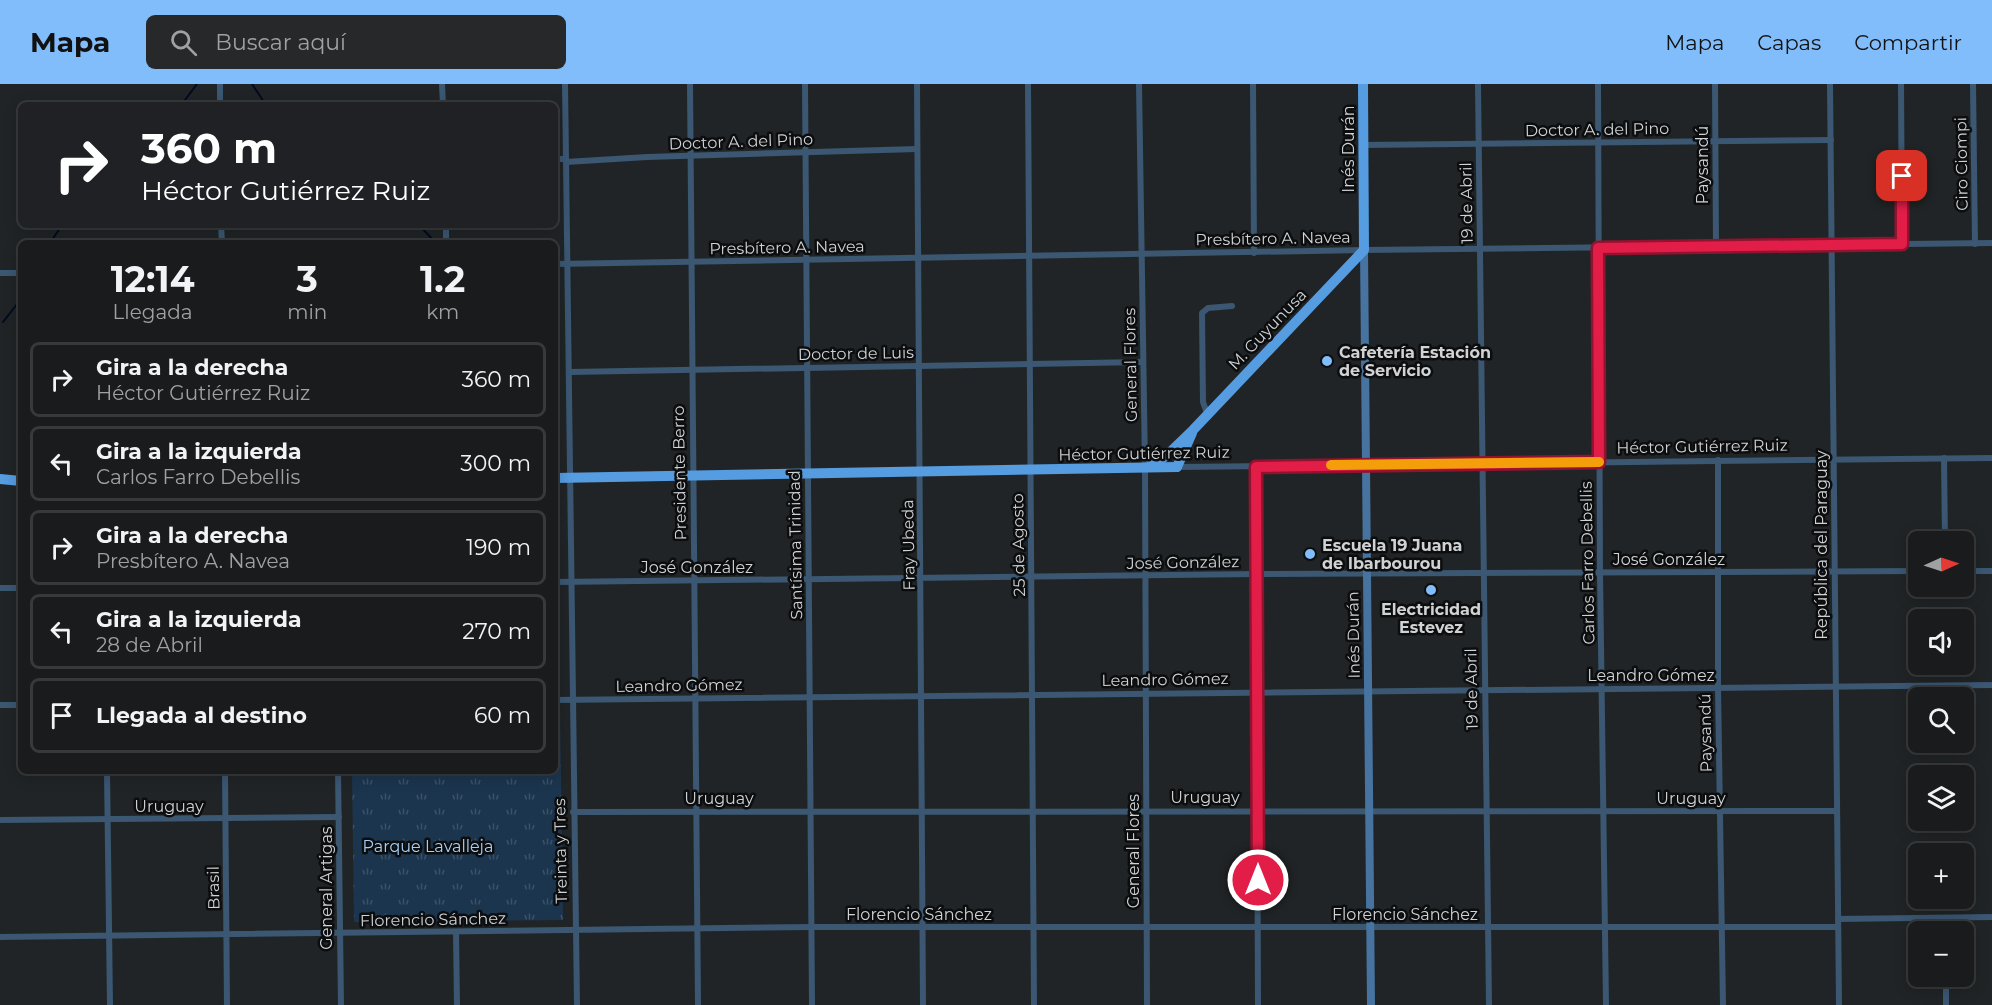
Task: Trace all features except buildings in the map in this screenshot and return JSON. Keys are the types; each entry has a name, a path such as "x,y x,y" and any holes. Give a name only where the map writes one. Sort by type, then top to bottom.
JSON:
{"highway":[{"name":"Inés Durán","path":"1363,84 1364,250"},
{"name":"M. Guyunusa","path":"1144,467 1156,464 1193,430 1364,250"},
{"name":"M. Guyunusa","path":"1177,467 1193,430"},
{"path":"1173,449 1177,467"},
{"name":"Héctor Gutiérrez Ruiz","path":"558,478 1177,467"},
{"path":"0,479 18,481"}],"street":[{"path":"220,84 220,102"},
{"path":"442,84 443,102"},
{"name":"Treinta y Tres","path":"565,84 572,478 573,812 577,1005"},
{"name":"Presidente Berro","path":"690,84 698,1005"},
{"name":"Santísima Trinidad","path":"805,84 812,1005"},
{"name":"Fray Ubeda","path":"916,84 923,695 923,1005"},
{"name":"25 de Agosto","path":"1028,84 1034,1005"},
{"name":"General Flores","path":"1139,84 1147,1005"},
{"path":"1253,84 1254,253"},
{"name":"19 de Abril","path":"1478,84 1490,1005"},
{"name":"Carlos Farro Debellis","path":"1598,84 1599,462 1606,1005"},
{"name":"Paysandú","path":"1715,84 1716,247"},
{"name":"República del Paraguay","path":"1830,84 1839,1005"},
{"path":"1902,84 1902,244"},
{"name":"Ciro Ciompi","path":"1973,84 1975,244"},
{"name":"Doctor A. del Pino","path":"1364,145 1831,140"},
{"name":"Doctor A. del Pino","path":"558,159 917,149"},
{"name":"Presbítero A. Navea","path":"558,264 1481,248 1992,243"},
{"name":"Inés Durán","path":"1364,250 1371,1005"},
{"path":"0,273 18,273"},
{"path":"1207,413 1203,402 1202,313 1208,308 1232,306"},
{"name":"Doctor de Luis","path":"570,372 1143,362"},
{"path":"1944,458 1945,531"},
{"name":"Héctor Gutiérrez Ruiz","path":"1177,467 1992,458"},
{"name":"Paysandú","path":"1718,460 1718,688 1723,1005"},
{"path":"1256,467 1258,1005"},
{"name":"José González","path":"558,582 1257,574 1908,571"},
{"path":"1974,571 1992,571"},
{"path":"0,588 18,588"},
{"name":"Leandro Gómez","path":"558,700 1992,685"},
{"path":"0,705 18,705"},
{"path":"107,774 110,1005"},
{"name":"Brasil","path":"225,774 227,1005"},
{"name":"General Artigas","path":"338,774 341,1005"},
{"name":"Uruguay","path":"573,812 1837,811"},
{"name":"Uruguay","path":"0,820 339,817"},
{"path":"1838,919 1992,917"},
{"name":"Florencio Sánchez","path":"0,938 811,927 1838,927"},
{"path":"456,932 457,1005"},
{"path":"1946,987 1946,1005"}],"green space":[{"name":"Parque Lavalleja","path":"558,709 560,709 563,920 354,922 352,774 558,774"}],"waterway":[{"path":"184,102 197,84"},
{"path":"252,84 264,102"},
{"path":"52,240 60,228"},
{"path":"422,228 433,240"},
{"path":"3,322 18,303"}],"slow traffic":[{"path":"1331,465 1599,462"}],"place":[{"name":"Cafetería Estación de Servicio","path":"1327,361"},
{"name":"Escuela 19 Juana de Ibarbourou","path":"1310,554"},
{"name":"Electricidad Estevez","path":"1431,590"}],"route":[{"path":"1258,880 1256,467 1599,462 1598,248 1902,244 1902,176"}]}
